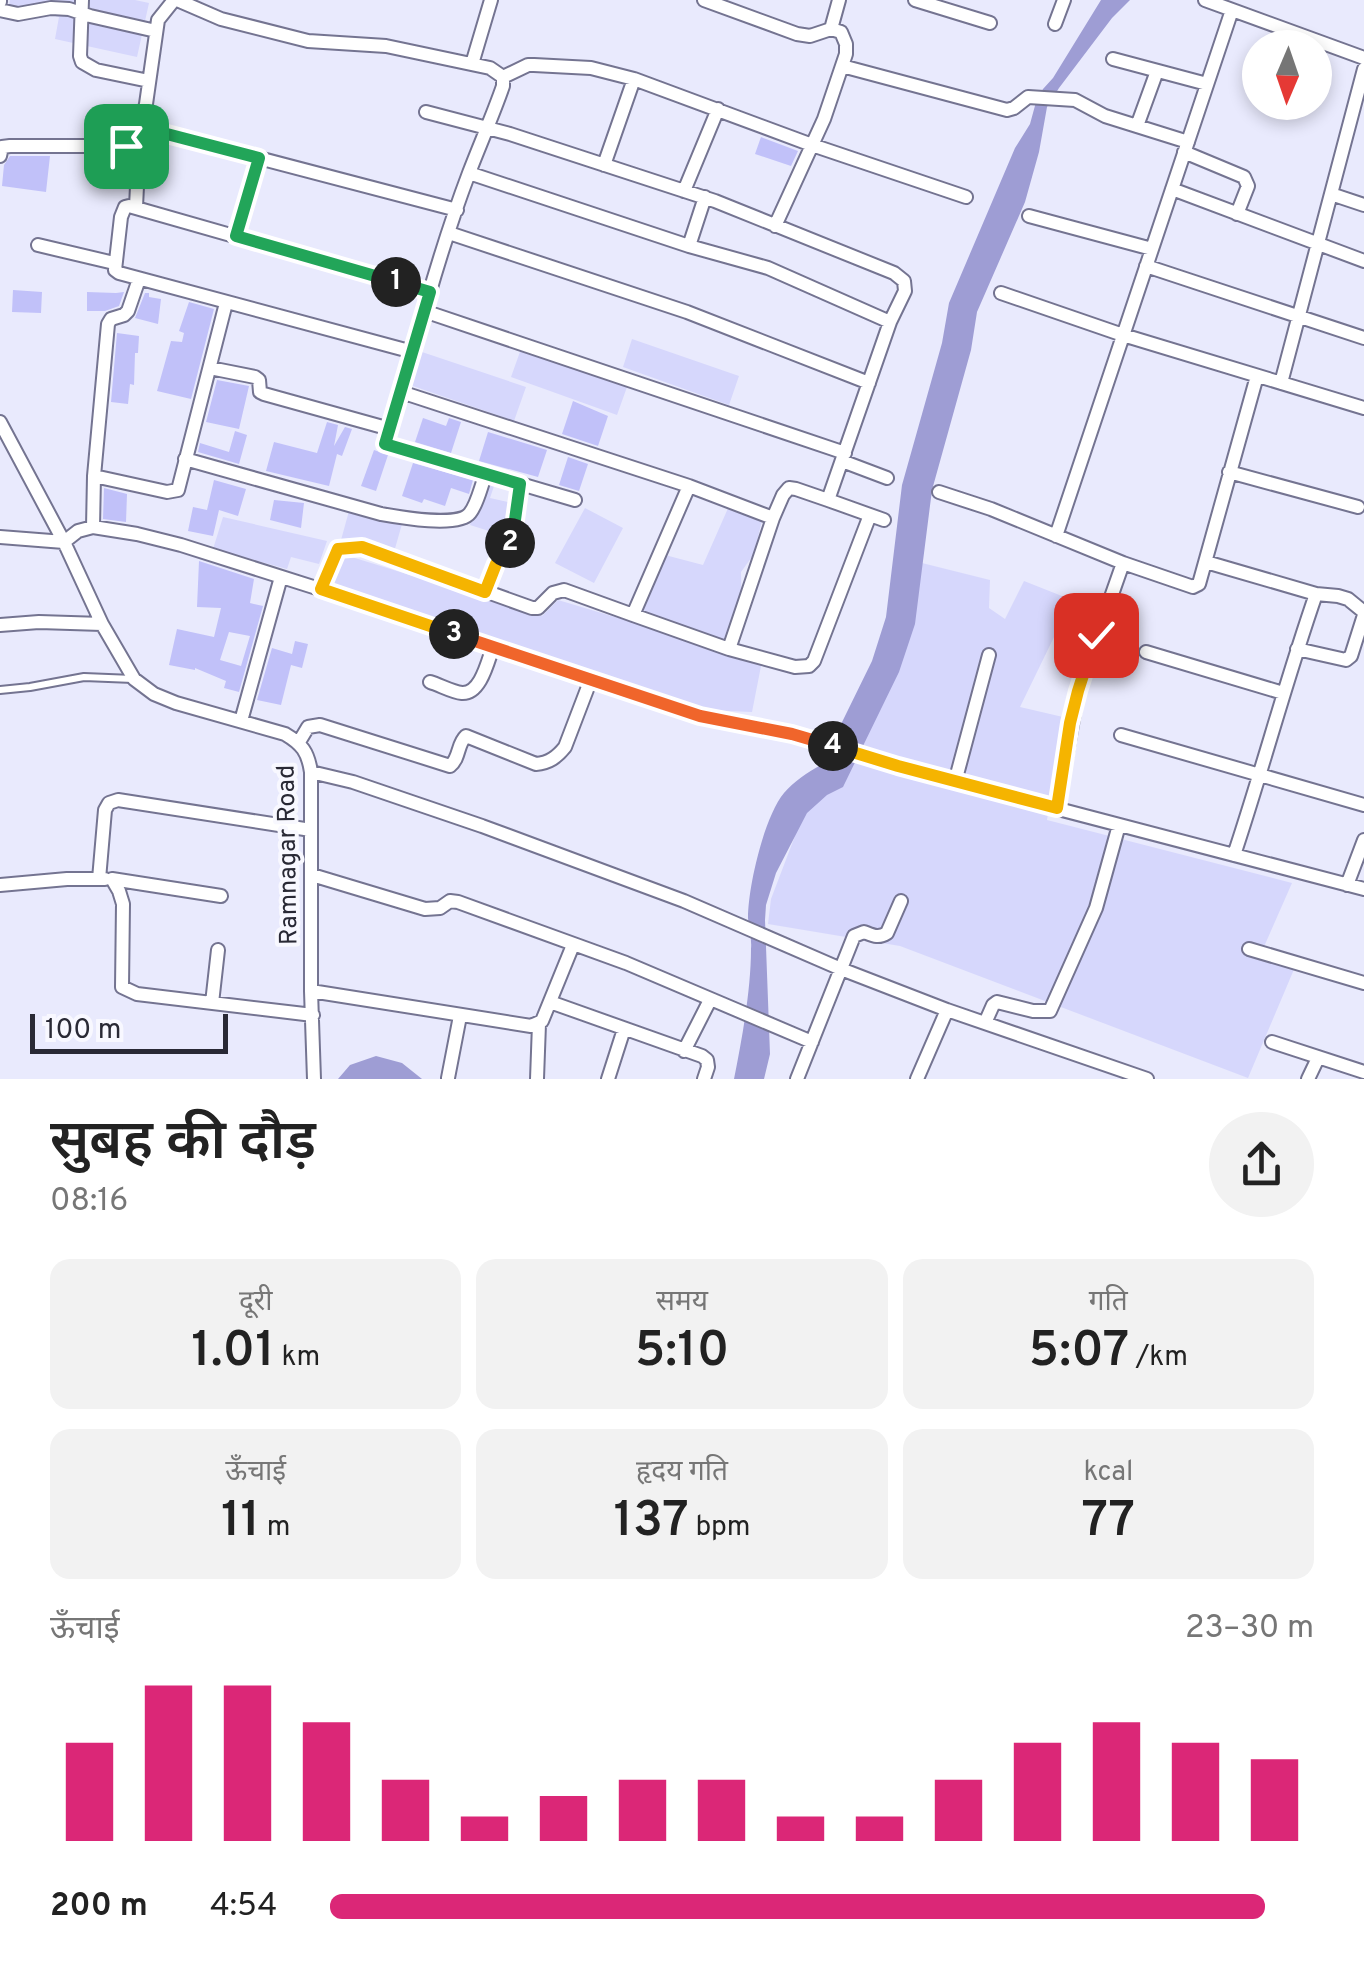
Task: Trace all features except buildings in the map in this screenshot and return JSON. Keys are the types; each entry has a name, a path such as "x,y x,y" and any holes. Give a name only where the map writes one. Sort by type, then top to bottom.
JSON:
{"street":[{"path":"0,150 126,146 134,142 146,104 158,20 176,0 221,19 308,40 386,46 497,71 504,86 469,173 385,444 575,500"},
{"path":"472,64 491,0"},
{"path":"704,0 797,34 841,32 846,44 824,119 775,226"},
{"path":"831,30 839,0"},
{"path":"915,0 990,22"},
{"path":"1054,24 1064,0"},
{"path":"1205,0 1364,58"},
{"path":"0,10 18,14 82,7 156,31"},
{"path":"82,7 82,62 96,70 149,82"},
{"path":"1056,536 1232,10"},
{"path":"1113,59 1207,84"},
{"path":"503,77 534,65 591,68 634,79 812,145 966,196"},
{"path":"842,66 1007,110 1028,98 1075,100 1105,116 1186,147 1244,177 1248,186 1237,214"},
{"path":"1281,383 1364,70"},
{"path":"1137,126 1157,71"},
{"path":"604,165 634,79"},
{"path":"684,191 718,109"},
{"path":"426,112 705,197 894,273 904,282 905,291 890,322 828,500"},
{"path":"140,127 457,210"},
{"path":"136,208 140,144"},
{"path":"236,236 259,158"},
{"path":"469,173 768,268 890,322"},
{"path":"1172,189 1364,261"},
{"path":"1331,194 1364,205"},
{"path":"689,246 705,197"},
{"path":"413,352 119,273 114,263 122,212 125,207 136,208 430,292"},
{"path":"1028,216 1152,249"},
{"path":"450,233 688,312 869,383"},
{"path":"38,245 114,263"},
{"path":"1146,266 1364,338"},
{"path":"93,526 108,324 128,311 138,278"},
{"path":"1001,293 1123,335 1364,408"},
{"path":"94,476 174,492 179,486 226,303"},
{"path":"424,311 843,457 887,478"},
{"path":"210,368 255,377 264,394 390,429"},
{"path":"940,492 1193,587 1200,584 1257,376"},
{"path":"402,392 689,486 773,518"},
{"path":"0,424 64,542 102,624 134,678"},
{"path":"185,459 381,514 419,519 465,517 486,474"},
{"path":"1229,472 1358,507"},
{"path":"485,592 496,564 512,540 520,484"},
{"path":"633,615 689,486"},
{"path":"729,649 773,518 789,488 884,520"},
{"path":"321,589 338,549 362,547 538,608 553,593 564,590 729,649 795,667 809,666 870,515"},
{"path":"0,537 64,542 93,526 137,534 321,589 700,716 812,739 955,782 1364,890"},
{"path":"1206,562 1316,594 1348,599 1364,614 1351,656 1346,660 1297,649"},
{"path":"1057,808 1078,691 1123,563"},
{"path":"241,721 281,577"},
{"path":"1234,855 1316,594"},
{"path":"0,625 102,624"},
{"path":"430,682 470,692 494,647"},
{"path":"1146,652 1282,693"},
{"path":"955,782 989,656"},
{"name":"Ramnagar Road","path":"134,678 154,694 285,734 306,750 311,772 314,1074"},
{"path":"299,742 308,727 320,725 450,766 466,736 544,764 565,747 590,679"},
{"path":"1121,735 1364,805"},
{"path":"311,772 354,782 482,826 684,901 947,1010 1147,1079"},
{"path":"311,830 118,800 109,803 105,810 106,879 120,891 123,904 122,988 137,994 313,1015"},
{"path":"985,1023 997,1002 1050,1011 1096,908 1119,824"},
{"path":"1347,885 1364,840"},
{"path":"312,876 425,909 458,902 626,963 812,1042"},
{"path":"0,885 106,879 221,896"},
{"path":"797,1079 854,936 864,932 886,934 901,900"},
{"path":"538,1079 538,1024 573,945"},
{"path":"1249,949 1364,983"},
{"path":"212,1002 218,950"},
{"path":"311,991 521,1026 538,1024"},
{"path":"684,1050 710,1000"},
{"path":"550,1002 707,1060 704,1079"},
{"path":"918,1079 947,1010"},
{"path":"448,1078 460,1016"},
{"path":"608,1079 624,1029"},
{"path":"1272,1042 1364,1072"},
{"path":"1308,1079 1318,1058"}],"lane":[{"path":"0,690 84,677 134,678"}],"shaded area":[{"path":"10,0 149,3 137,57 55,39 59,17 9,6"},
{"path":"1101,0 1130,0 1112,18 1047,107 1025,202 977,312 971,350 932,490 915,624 899,672 843,787 807,813 776,873 765,920 770,1054 764,1079 734,1079 749,981 749,905 764,835 784,793 821,765 872,661 886,617 902,485 942,343 949,303 1015,148 1030,124 1036,102"},
{"path":"632,339 739,376 729,405 623,367"},
{"path":"521,349 627,387 617,415 511,377"},
{"path":"422,352 526,387 514,421 410,385"},
{"path":"487,481 495,483 490,498 512,503 508,537 470,525"},
{"path":"729,506 763,516 754,554 741,572 742,625 724,640 642,614 665,555 703,565"},
{"path":"585,508 623,528 594,583 555,563"},
{"path":"349,511 402,524 394,552 341,540"},
{"path":"223,517 327,541 319,564 291,557 287,569 213,549"},
{"path":"342,554 542,616 558,600 762,661 752,712 703,710 331,589"},
{"path":"914,561 990,580 989,608 1005,619 1024,581 1072,600 1020,707 1063,717 1047,820 1292,883 1259,958 1295,967 1248,1078 900,946 768,924 771,899 811,794 839,771"},
{"path":"376,1056 402,1063 422,1079 338,1079 350,1065"}],"route":[{"path":"126,146 134,142 140,127 259,158 236,236 430,292 385,444 520,484 512,540 496,564 485,592 362,547 338,549 321,589 700,716 792,734 1057,808 1070,723 1096,635"}]}
